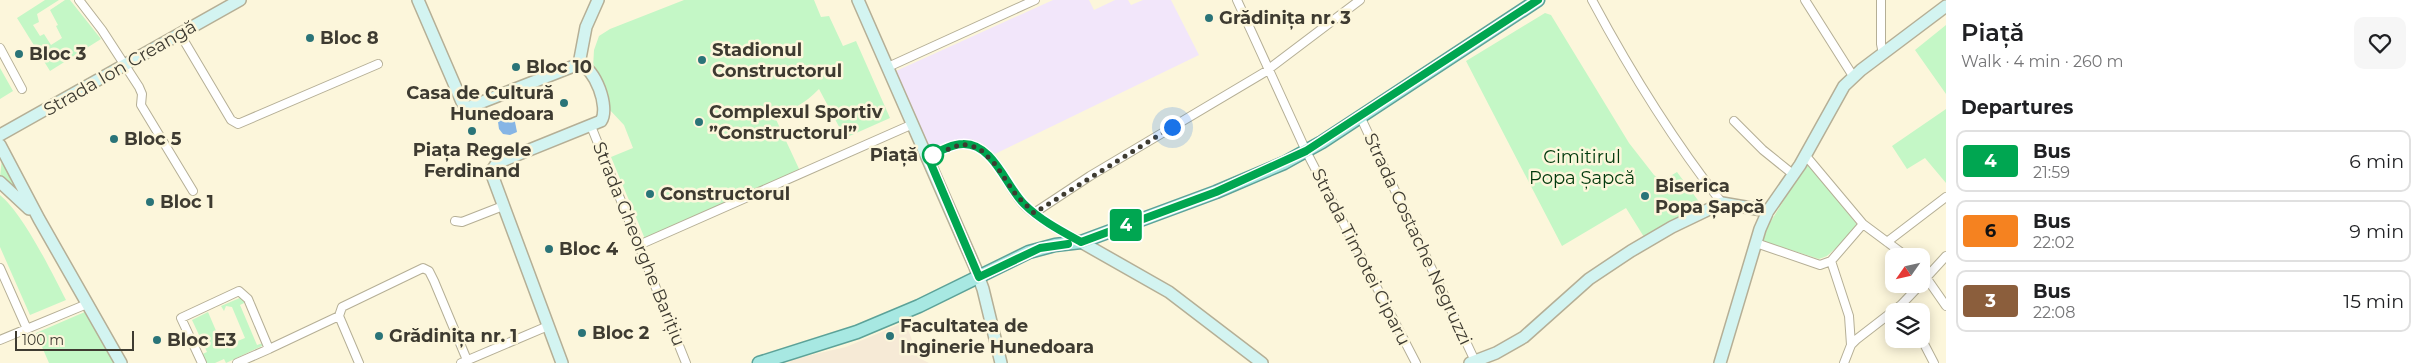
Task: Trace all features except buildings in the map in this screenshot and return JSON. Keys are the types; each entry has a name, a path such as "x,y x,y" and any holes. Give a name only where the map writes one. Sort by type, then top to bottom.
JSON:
{"main road":[{"path":"760,363 865,328 940,297 1040,248 1081,242 1216,192 1306,151 1538,0"}],"street":[{"path":"79,0 126,66 141,92 141,105 193,191"},
{"name":"Strada Ion Creangă","path":"0,135 126,66 240,0"},
{"path":"418,0 463,105 467,108 475,107 579,64"},
{"path":"579,64 586,27 598,0"},
{"path":"858,0 979,277 1001,363"},
{"path":"888,67 1036,0"},
{"name":"Strada Timotei Ciparu","path":"1237,0 1270,68 1306,151 1416,363"},
{"path":"1034,213 1090,176 1270,68 1360,0"},
{"path":"1592,0 1644,91 1688,159 1722,203"},
{"path":"1806,0 1853,76"},
{"path":"1881,0 1881,44 1883,54"},
{"path":"1720,363 1756,243 1768,211 1806,156 1836,98 1853,76 1946,6"},
{"path":"180,34 231,120 238,124 378,64"},
{"path":"0,48 22,89"},
{"path":"562,363 491,172 497,162 592,126 604,117 604,104 590,70 579,64"},
{"name":"Strada Costache Negruzzi","path":"1360,116 1478,362"},
{"path":"1734,121 1763,150 1794,175"},
{"path":"639,245 913,124"},
{"name":"Strada Gheorghe Barițiu","path":"592,126 686,363"},
{"path":"928,157 962,144 979,148 995,164 1016,195 1034,213 1169,292 1262,363"},
{"path":"0,145 38,219 121,363"},
{"path":"1806,156 1863,224 1895,248"},
{"path":"0,182 38,219"},
{"path":"1887,242 1946,198"},
{"path":"1478,362 1532,332 1577,289 1624,255 1672,227 1722,203 1768,211"},
{"path":"455,221 462,222 503,206"},
{"path":"1756,243 1820,264 1831,261 1863,224"},
{"path":"1930,273 1946,256"},
{"path":"1831,261 1849,316 1850,345 1844,363"},
{"path":"0,268 27,329"},
{"path":"237,363 338,316 344,305 420,269 426,269 434,281 466,361 548,326"},
{"path":"1930,281 1946,306"},
{"path":"202,363 182,318 239,291 248,300 269,349"},
{"path":"0,340 87,304"},
{"path":"338,316 359,363"},
{"path":"1850,345 1885,321"},
{"path":"1926,348 1934,363"}],"shaded area":[{"path":"1053,0 1089,0 1094,10 1115,0 1128,0 1131,5 1143,0 1171,0 1199,55 995,154 971,140 952,141 931,150 896,71"},
{"name":"Facultatea de Inginerie Hunedoara","path":"905,322 919,358 929,363 790,363 789,360 846,347"}],"green space":[{"path":"45,0 59,0 37,14 39,22 33,25 40,36 44,34 51,45 62,38 50,10 65,0 70,0 101,39 50,71 17,18"},
{"name":"Complexul Sportiv ”Constructorul”","path":"684,0 814,0 821,17 829,16 843,46 856,41 890,118 845,138 819,89 798,105 773,113 800,171 645,239 611,157 633,148 624,125 608,108 593,68 594,50 599,36 610,29"},
{"name":"Cimitirul Popa Șapcă","path":"1545,13 1551,15 1629,143 1654,175 1662,181 1677,172 1703,207 1644,237 1626,208 1562,246 1466,61"},
{"path":"1946,25 1946,94 1915,50"},
{"path":"0,68 13,91 0,99"},
{"path":"1946,109 1946,183 1925,158 1907,169 1892,146"},
{"path":"2,158 22,194 0,177"},
{"path":"1807,163 1859,227 1827,256 1819,259 1763,241 1763,234"},
{"path":"0,195 27,229 66,300 30,315 0,247"},
{"path":"242,297 246,302 240,305 257,345 263,343 262,346 226,363 224,359 215,363 205,363 200,355 207,352 192,320 208,312 223,347 245,338 232,307 226,306 224,311 221,306"},
{"path":"87,311 116,363 49,363 36,333"}],"water":[{"path":"507,115 515,122 517,132 510,135 503,134 499,129 498,122"}],"bus line":[{"name":"4","path":"1068,244 1040,248 1029,252 979,277 928,157 952,146 962,144 970,144 979,148 995,164 1025,205 1047,222 1081,242 1216,192 1284,163 1322,142 1538,0"}],"place":[{"name":"Grădinița nr. 3","path":"1209,18"},
{"name":"Bloc 8","path":"310,38"},
{"name":"Bloc 3","path":"19,54"},
{"name":"Stadionul Constructorul","path":"702,60"},
{"name":"Bloc 10","path":"516,67"},
{"name":"Casa de Cultură Hunedoara","path":"564,103"},
{"name":"Complexul Sportiv ”Constructorul”","path":"699,122"},
{"name":"Piața Regele Ferdinand","path":"472,131"},
{"name":"Bloc 5","path":"114,139"},
{"name":"Piață","path":"933,155"},
{"name":"Constructorul","path":"650,194"},
{"name":"Biserica Popa Șapcă","path":"1645,196"},
{"name":"Bloc 1","path":"150,202"},
{"name":"Bloc 4","path":"549,249"},
{"name":"Bloc 2","path":"582,333"},
{"name":"Grădinița nr. 1","path":"379,336"},
{"name":"Facultatea de Inginerie Hunedoara","path":"890,336"},
{"name":"Bloc E3","path":"157,340"}],"route":[{"path":"933,155 928,157 952,146 962,144 970,144 979,148 995,164 1016,195 1034,213 1090,176 1172,127"}]}
